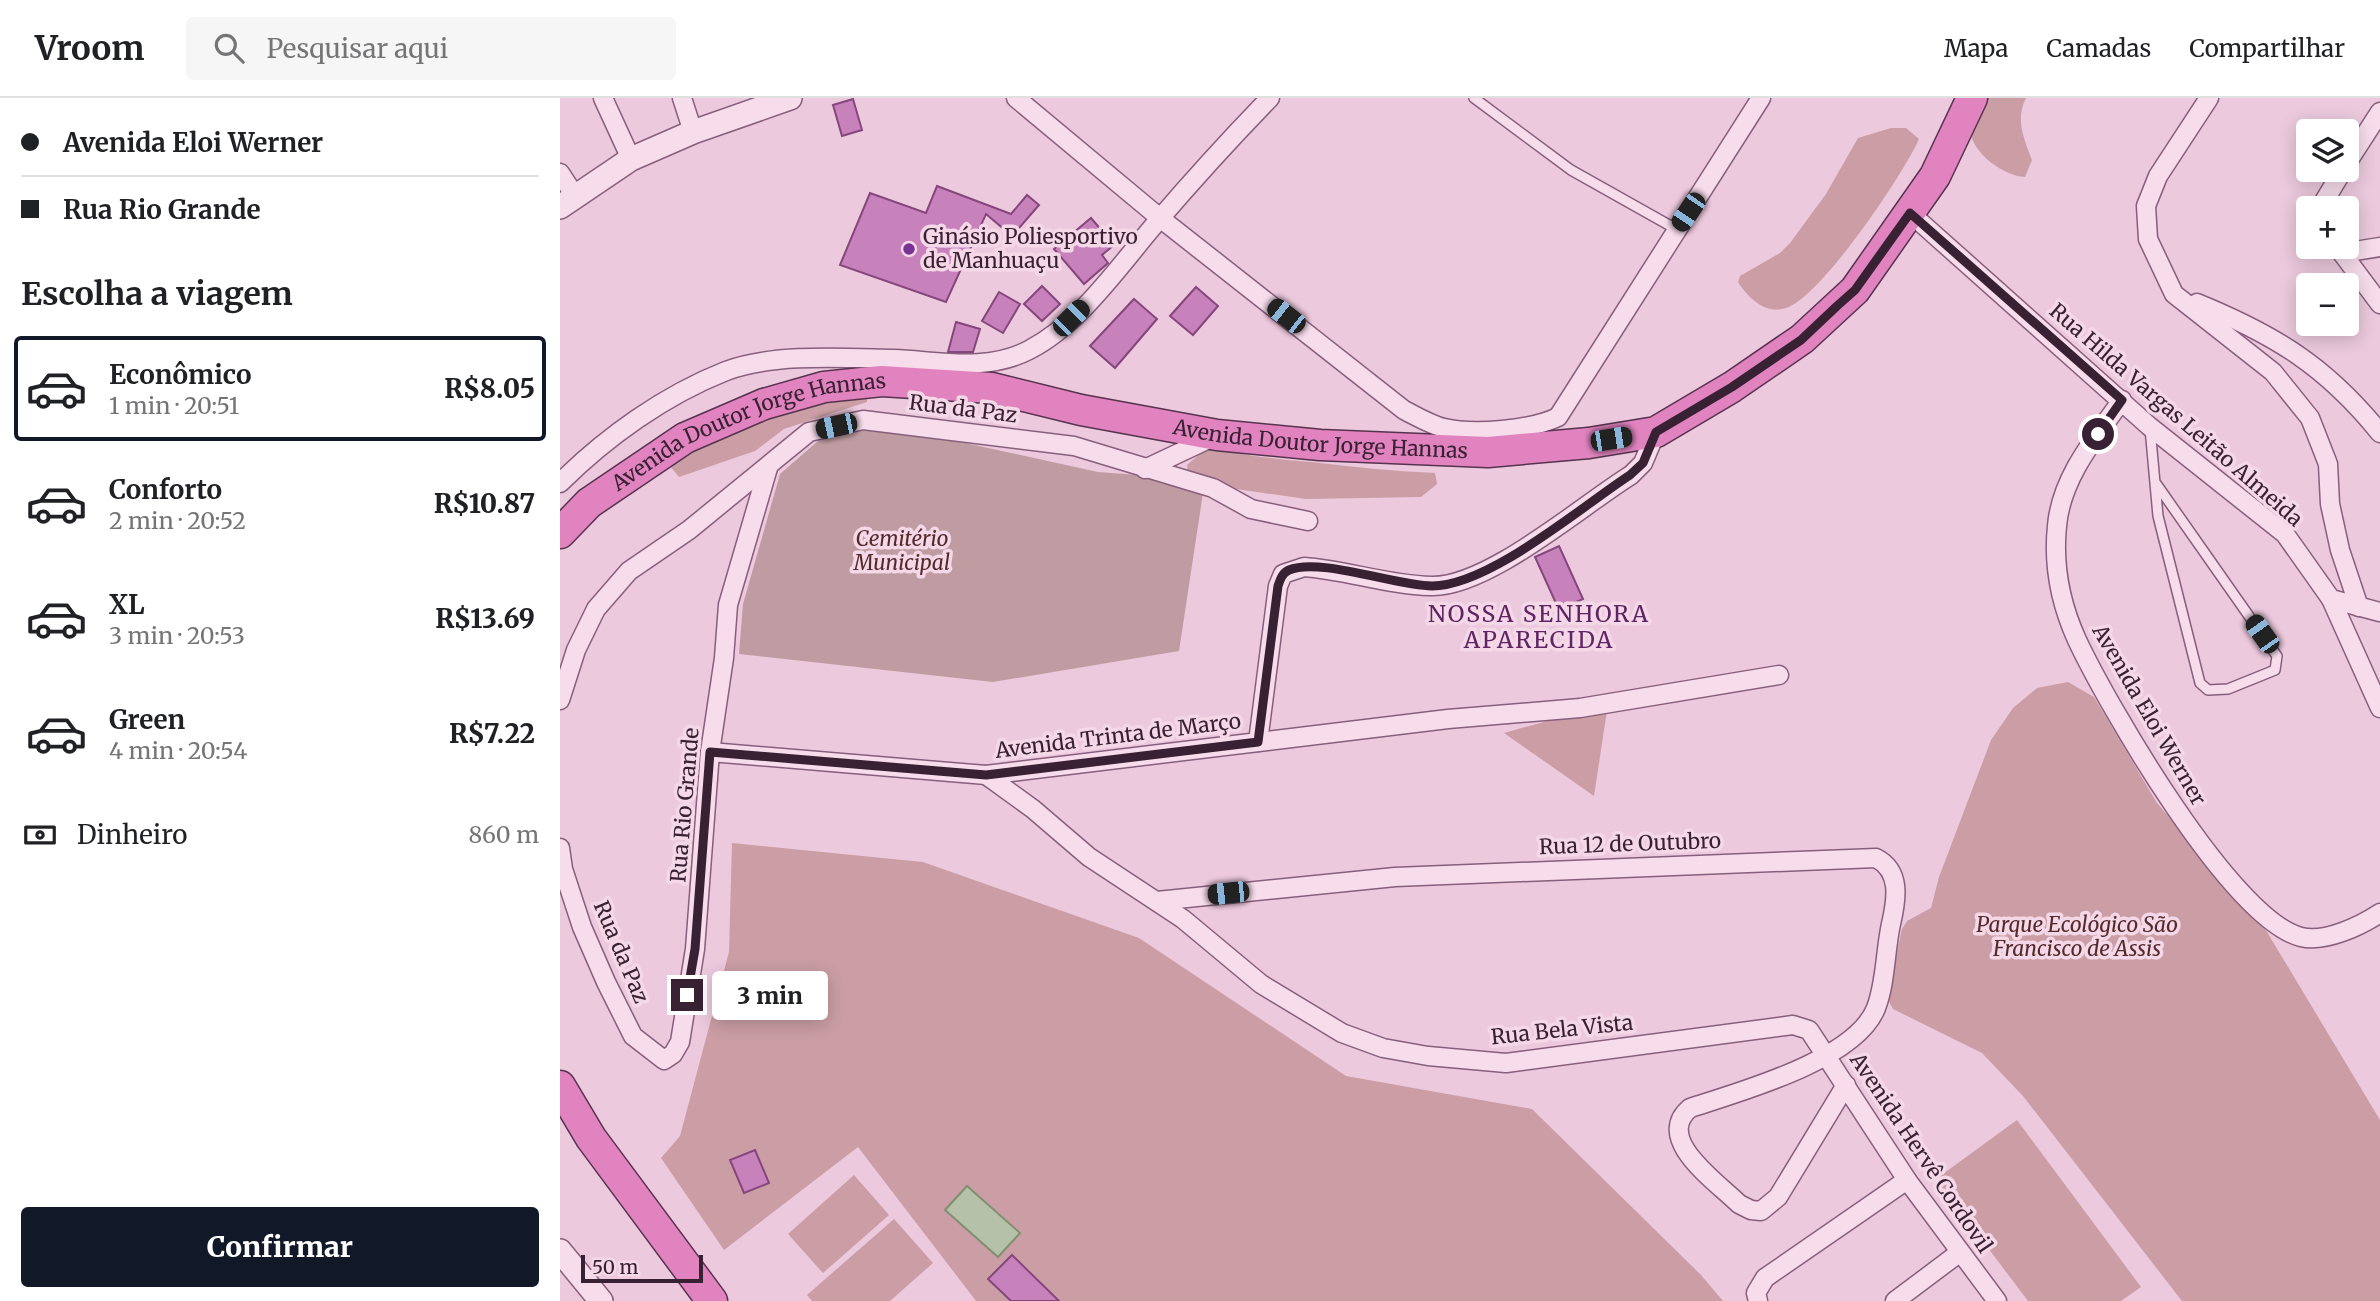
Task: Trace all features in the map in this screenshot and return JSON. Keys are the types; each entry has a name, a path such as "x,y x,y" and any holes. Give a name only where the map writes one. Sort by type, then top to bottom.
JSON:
{"highway":[{"name":"Avenida Doutor Jorge Hannas","path":"560,533 589,503 685,438 788,397 887,370 992,388 1078,428 1217,435 1320,445 1488,452 1588,443 1656,432 1732,387 1801,340 1855,290 1935,176 1971,98"},
{"path":"560,1086 592,1138 712,1301"}],"street":[{"path":"603,98 631,159"},
{"path":"682,98 693,132"},
{"path":"560,173 568,202 631,159 693,132 790,98"},
{"path":"1016,98 1160,218 1404,410 1444,428 1510,430 1540,426 1558,417 1761,98"},
{"path":"560,483 626,427 728,371 779,361 887,370 992,363 1029,350 1052,335 1094,295 1270,98"},
{"path":"2209,98 2158,176 2146,206 2148,239 2174,294 2273,372 2310,418 2328,464 2330,505 2340,550 2359,607"},
{"path":"2359,144 2380,112"},
{"name":"Rua Hilda Vargas Leitão Almeida","path":"1910,213 2149,426 2285,534 2331,599"},
{"path":"2359,249 2380,247"},
{"path":"2347,259 2380,304"},
{"path":"2174,294 2279,340 2311,363 2356,403 2380,433"},
{"name":"Avenida Eloi Werner","path":"2122,400 2086,451 2064,494 2057,525 2056,567 2063,601 2077,639 2169,801 2228,879 2272,925 2302,938 2347,932 2380,913"},
{"name":"Rua da Paz","path":"560,700 576,650 596,609 629,570 690,530 768,468 808,432 863,420 1078,428 1146,469 1213,488 1251,509 1308,521"},
{"path":"1258,742 1278,586 1283,574 1291,569 1318,568 1432,586 1464,580 1503,562 1630,475 1643,463 1656,432"},
{"path":"1146,469 1217,435"},
{"name":"Rua Rio Grande","path":"664,1060 673,1054 680,1042 695,949 710,752 724,659 728,605 768,468"},
{"path":"2331,599 2380,612"},
{"path":"2331,599 2380,708"},
{"name":"Avenida Trinta de Março","path":"710,752 986,775 1448,719 1580,708 1779,676"},
{"name":"Rua Bela Vista","path":"986,775 1033,810 1089,858 1157,901 1290,1003 1342,1033 1383,1048 1429,1056 1506,1063 1793,1025 1809,1030"},
{"name":"Rua da Paz","path":"560,848 563,869 582,927 633,1036 664,1060"},
{"name":"Rua 12 de Outubro","path":"1157,901 1395,877 1876,858 1887,864 1894,874 1896,904 1876,1008 1870,1020 1827,1056 1773,1080 1690,1108 1681,1116 1678,1127 1680,1145 1740,1204 1751,1210 1761,1211 1778,1197 1846,1085"},
{"name":"Avenida Hervê Cordovil","path":"1809,1030 1907,1180 1997,1301"},
{"path":"1758,1301 1756,1293 1765,1278 1907,1180"},
{"path":"560,1251 601,1301"},
{"path":"1895,1301 1959,1253"}],"lane":[{"path":"1475,98 1497,118 1571,170 1676,229"},
{"path":"2149,426 2158,516 2200,683 2208,690 2228,690 2275,670 2277,656 2155,482"}],"green space":[{"path":"1983,98 2026,98 2021,121 2032,160 2025,177 1999,168 1976,146 1970,125"},
{"path":"1891,128 1906,128 1919,139 1860,233 1801,299 1779,310 1758,304 1738,282 1740,276 1780,253 1790,243 1826,194 1858,138"},
{"path":"867,393 867,402 784,429 755,451 679,477 670,466 673,458 763,413"},
{"name":"Cemitério Municipal","path":"871,428 924,434 1098,472 1139,475 1203,493 1179,651 993,682 739,654 743,604 780,474 819,440"},
{"path":"1209,446 1272,458 1435,473 1437,484 1421,497 1306,499 1236,489 1188,474 1187,465"},
{"name":"Parque Ecológico São Francisco de Assis","path":"2068,682 2094,697 2157,803 2267,932 2380,1120 2380,1301 2182,1301 2023,1096 1982,1053 1893,1009 1887,998 1902,929 1907,921 1931,908 1939,877 1991,740 2013,708 2037,688"},
{"path":"1608,704 1594,796 1504,733"},
{"path":"732,843 923,862 1139,938 1346,1076 1532,1109 1701,1275 1723,1301 976,1301 858,1147 724,1250 661,1158 680,1136 729,952"},
{"path":"2017,1120 2141,1287 2121,1301 2028,1301 1936,1179"},
{"path":"854,1175 889,1215 823,1273 788,1234"},
{"path":"894,1219 933,1263 890,1301 812,1301 807,1295"}],"shaded area":[{"path":"967,1186 1020,1233 998,1257 945,1210"}],"building":[{"path":"853,99 862,130 842,136 833,105"},
{"name":"Ginásio Poliesportivo de Manhuaçu","path":"937,186 1011,214 1027,195 1039,205 1012,236 986,214 946,302 840,265 870,193 926,213"},
{"path":"1091,218 1114,245 1102,255 1108,263 1084,284 1054,249"},
{"path":"1042,286 1060,304 1042,321 1024,304"},
{"path":"1196,287 1218,306 1193,335 1170,316"},
{"path":"999,292 1020,304 1003,333 982,321"},
{"path":"1134,299 1157,319 1115,368 1090,346"},
{"path":"956,322 980,329 973,352 948,352"},
{"path":"1559,546 1583,599 1559,610 1535,557"},
{"path":"755,1150 769,1183 744,1193 730,1160"},
{"path":"1012,1255 1059,1301 1011,1301 988,1279"}],"place":[{"name":"Ginásio Poliesportivo de Manhuaçu","path":"909,249"}],"district":[{"name":"NOSSA SENHORA APARECIDA","path":"1539,627"}],"route":[{"path":"687,995 695,949 708,806 710,752 986,775 1258,742 1278,586 1283,574 1291,569 1318,568 1432,586 1464,580 1503,562 1630,475 1643,463 1656,432 1732,387 1801,340 1855,290 1910,213 2122,400 2098,434"}]}
